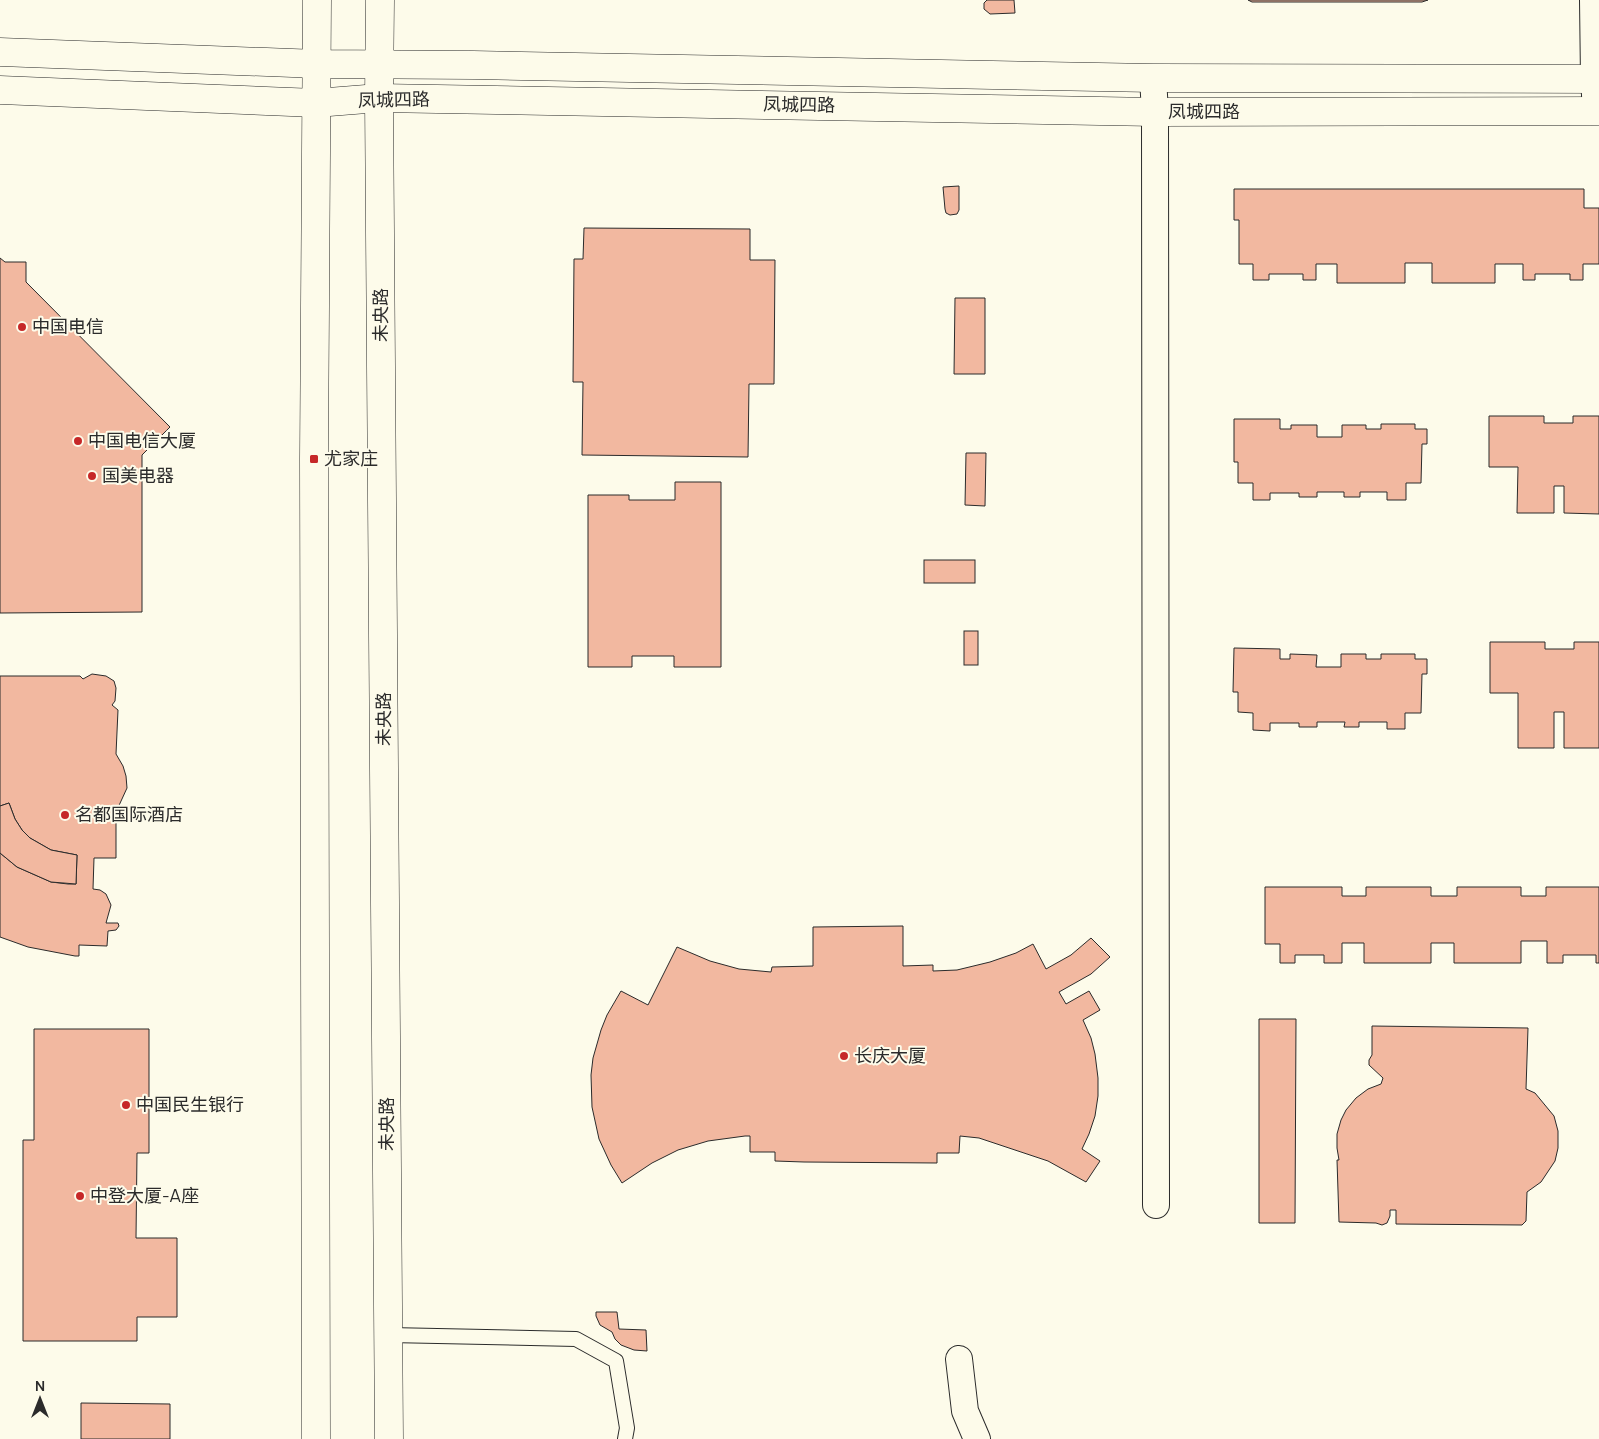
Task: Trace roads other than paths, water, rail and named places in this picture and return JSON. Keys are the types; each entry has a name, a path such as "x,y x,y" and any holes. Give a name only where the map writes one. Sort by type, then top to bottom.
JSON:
{"street":[{"path":"316,1439 314,459 317,0"},
{"name":"未央路","path":"380,0 379,98 389,1439"},
{"path":"1593,0 1598,111"},
{"name":"凤城四路","path":"0,52 318,64 1153,78 1596,79"},
{"path":"1153,78 1155,112 1156,1205"},
{"name":"凤城四路","path":"0,90 316,103 379,98 1155,112 1598,111"},
{"path":"959,1359 965,1411 977,1439"}],"lane":[{"path":"389,1335 576,1339 616,1361 627,1428 625,1439"}],"place":[{"name":"中国电信","path":"22,327"},
{"name":"中国电信大厦","path":"78,441"},
{"name":"尤家庄","path":"314,459"},
{"name":"国美电器","path":"92,476"},
{"name":"名都国际酒店","path":"65,815"},
{"name":"长庆大厦","path":"844,1056"},
{"name":"中国民生银行","path":"126,1105"},
{"name":"中登大厦-A座","path":"80,1196"}]}
